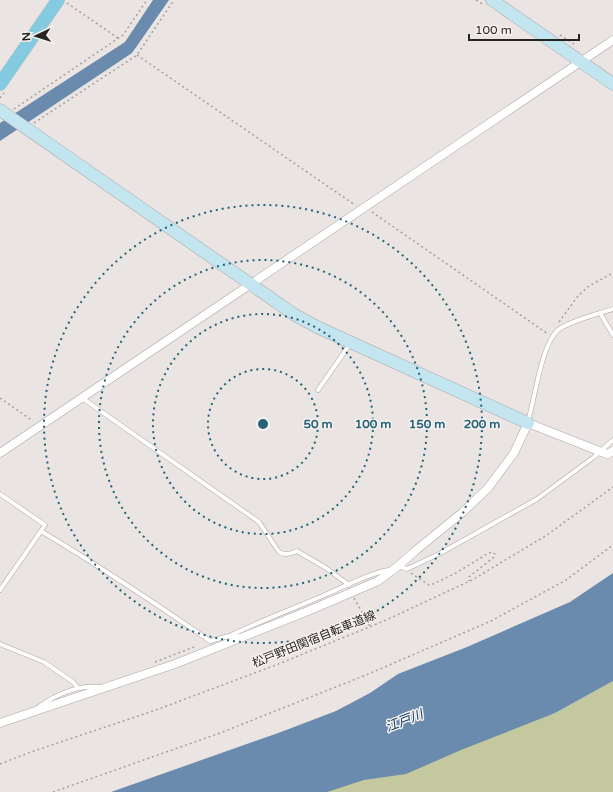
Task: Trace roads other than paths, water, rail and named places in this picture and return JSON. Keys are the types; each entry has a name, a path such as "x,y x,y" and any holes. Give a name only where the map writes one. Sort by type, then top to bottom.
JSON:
{"main road":[{"path":"0,84 63,1"}],"street":[{"path":"492,0 613,84"},
{"path":"0,453 613,40"},
{"path":"3,112 295,315 317,327 528,423 600,452 608,454 613,451"},
{"path":"0,723 175,664 248,636 378,581 396,568 463,512 488,488 514,453 528,423"}],"lane":[{"path":"528,423 538,377 552,338 557,331 564,326 613,309"},
{"path":"600,313 613,335"},
{"path":"318,390 351,342"},
{"path":"82,398 259,522 279,552 286,554 297,551 326,568 348,585"},
{"path":"41,531 93,562 210,642 229,636 383,571 396,568 408,568 439,554 537,499 594,458 613,440"},
{"path":"0,494 45,525 0,590"},
{"path":"229,636 248,636"},
{"path":"0,644 44,662 73,682 78,688"},
{"path":"29,713 48,700 78,688 94,686 106,688"}],"water":[{"path":"153,0 169,0 132,53 0,141 0,123 125,42"},
{"name":"江戸川","path":"613,573 613,681 555,713 461,750 406,774 364,780 327,792 111,792 336,711 370,693 398,674 467,647 570,602"}]}
